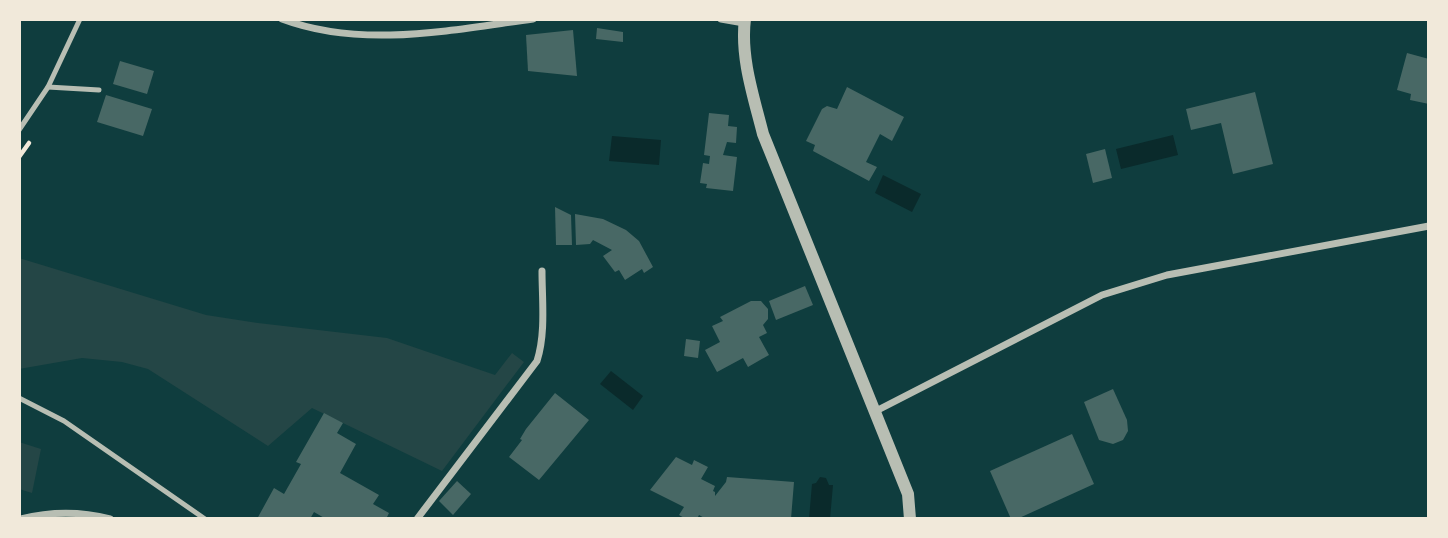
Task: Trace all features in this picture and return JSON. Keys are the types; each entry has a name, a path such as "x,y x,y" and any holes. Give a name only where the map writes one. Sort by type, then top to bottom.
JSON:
{"street":[{"path":"282,19 313,30 368,36 533,19"},
{"path":"721,19 745,21 750,83 763,134 908,495 910,519"},
{"path":"874,412 1102,295 1167,275 1429,226"},
{"path":"416,519 537,361 541,349 542,271"},
{"path":"21,519 47,513 73,513 110,519"}],"lane":[{"path":"19,130 48,87 80,19"},
{"path":"48,87 99,89"},
{"path":"19,398 64,421 205,519"}],"shaded area":[{"path":"1173,135 1178,155 1121,169 1116,149"},
{"path":"612,136 661,140 659,165 609,161"},
{"path":"883,175 921,194 912,212 875,193"},
{"path":"19,258 206,315 387,338 495,375 512,353 524,362 442,471 312,408 268,446 148,369 122,362 82,358 19,369"},
{"path":"611,371 643,396 633,410 600,384"},
{"path":"19,442 41,449 32,493 19,489"},
{"path":"820,477 826,478 829,485 833,485 830,519 809,519 812,484"}],"building":[{"path":"597,28 623,32 623,42 596,39"},
{"path":"573,30 577,76 528,71 526,35"},
{"path":"1407,53 1429,59 1429,104 1410,100 1411,94 1397,90"},
{"path":"120,61 154,71 147,94 113,84"},
{"path":"847,87 904,117 892,141 880,134 866,162 877,167 869,181 813,151 815,145 806,141 822,109 827,106 837,109"},
{"path":"1255,92 1273,164 1233,174 1221,123 1191,130 1186,109"},
{"path":"106,95 152,109 143,136 97,122"},
{"path":"709,113 729,115 728,126 737,127 736,143 727,142 723,155 737,157 733,191 706,188 707,184 700,183 703,163 709,164 710,156 704,155"},
{"path":"1105,149 1112,178 1093,183 1086,154"},
{"path":"555,207 571,215 572,245 556,245"},
{"path":"575,214 603,219 626,230 639,241 653,267 644,273 642,269 625,280 619,270 615,272 603,256 612,250 593,240 590,244 576,245"},
{"path":"805,286 813,305 776,320 769,301"},
{"path":"751,301 761,301 768,309 768,319 763,325 767,333 759,337 769,355 748,367 743,358 717,372 705,350 720,342 712,326 723,321 720,317"},
{"path":"686,339 700,341 698,358 684,356"},
{"path":"1113,389 1127,420 1128,431 1123,440 1113,444 1099,440 1084,402"},
{"path":"555,393 589,420 539,480 509,457 522,440 520,439 526,429"},
{"path":"324,413 343,423 337,433 356,444 340,473 379,495 373,504 389,513 386,519 326,519 314,512 310,519 257,519 274,488 284,494 301,464 296,462"},
{"path":"1072,434 1094,484 1017,519 1011,519 990,471"},
{"path":"676,457 692,465 694,460 708,467 701,479 715,486 715,496 727,477 794,482 791,519 706,519 699,515 697,519 686,519 679,515 684,507 650,490"},
{"path":"457,481 471,494 453,515 439,501"}]}
